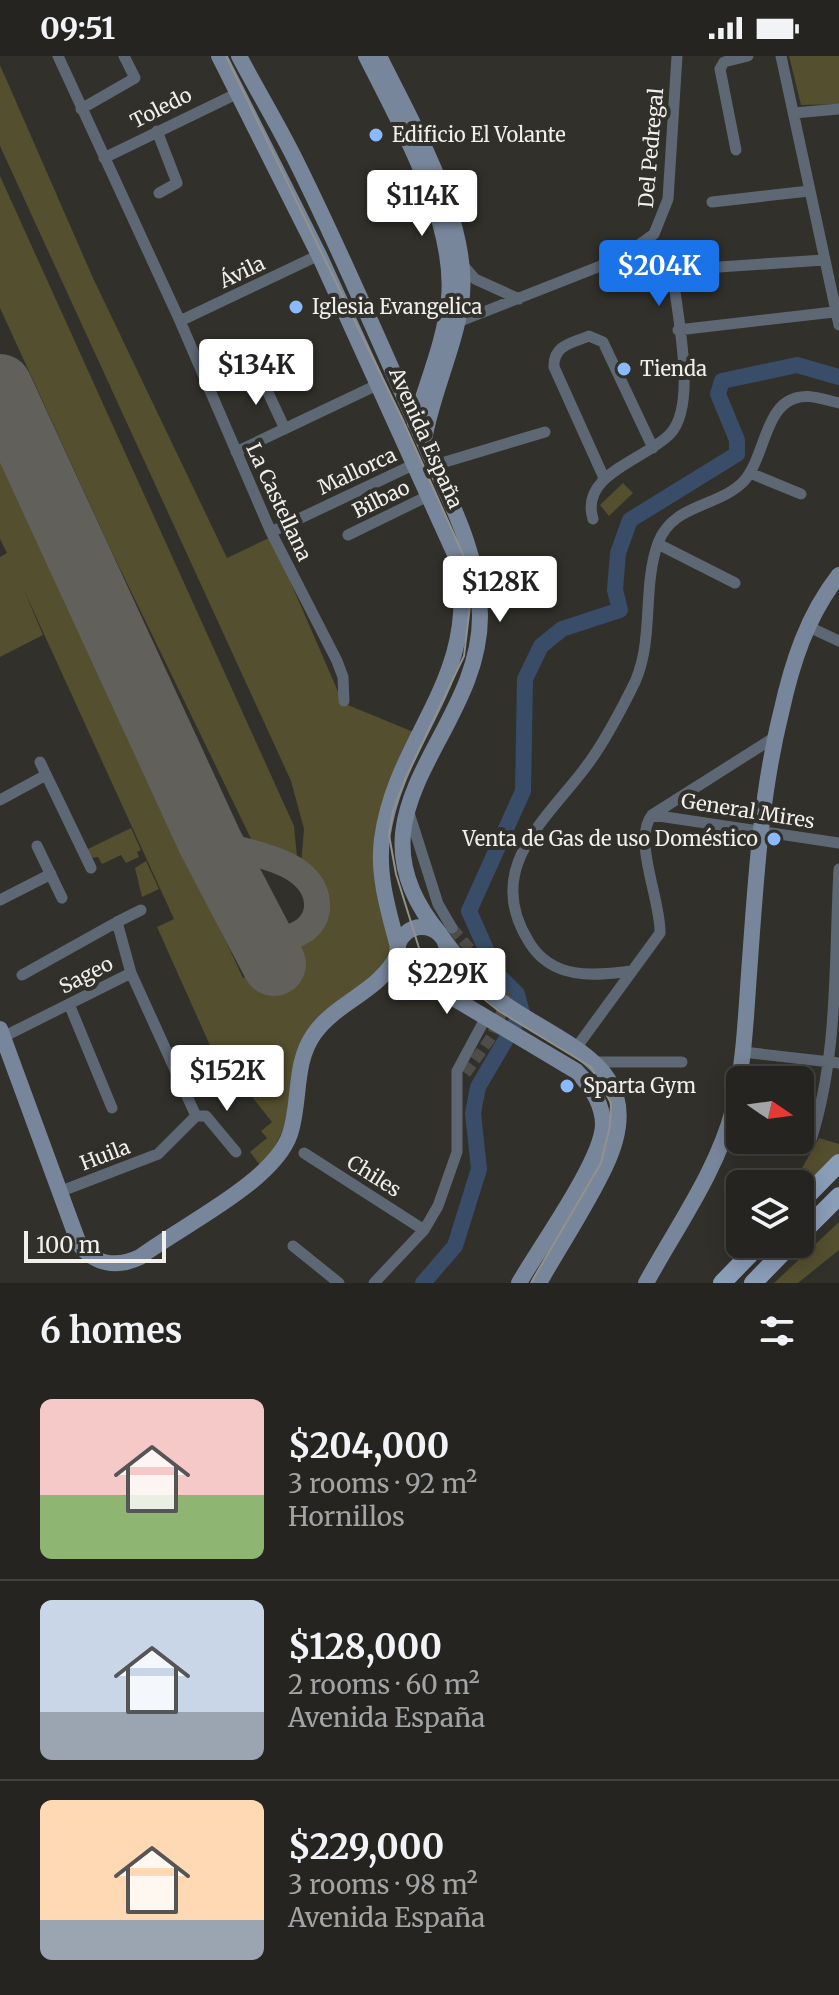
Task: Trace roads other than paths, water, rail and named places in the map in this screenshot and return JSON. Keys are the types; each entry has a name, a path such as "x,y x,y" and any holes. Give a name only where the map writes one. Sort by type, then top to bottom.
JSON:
{"main road":[{"name":"Avenida España","path":"219,56 319,255 379,384 416,444 435,465 473,555 479,627 467,677 407,803 402,832 406,877 418,906 445,934 471,973 503,1003 597,1062 611,1081 619,1103 618,1128 606,1166 539,1283"},
{"name":"Avenida España","path":"239,56 293,154 396,371 416,421 415,464 458,561 463,613 449,675 399,778 385,818 381,863 398,951"},
{"path":"366,56 398,108 439,187 461,260 462,289 416,444"},
{"path":"379,56 446,248 450,285 451,324 432,367 416,421"},
{"path":"396,371 407,378 421,379 432,367"},
{"path":"646,1283 724,1137 743,1052 759,831 775,737 791,669 807,626 839,575"},
{"path":"3,1044 85,1253 109,1263 129,1262 270,1167 290,1134 299,1072 308,1044 325,1021 388,972 403,937 416,928 430,928 445,934 447,953 443,966 432,975 374,985"},
{"path":"398,951 401,965 416,976 444,989 489,1022 576,1071 592,1088 603,1124 595,1154 519,1283"},
{"path":"814,1189 839,1163"},
{"path":"814,1221 839,1196"},
{"path":"722,1283 746,1258"},
{"path":"753,1283 777,1258"}],"street":[{"name":"La Castellana","path":"58,56 180,321 271,532 337,661 343,677 344,701"},
{"path":"81,109 135,78 124,56"},
{"name":"Del Pedregal","path":"451,324 621,258 637,250 654,234 668,199 677,56"},
{"path":"736,150 720,69 724,62 748,56"},
{"path":"781,56 839,325"},
{"name":"Toledo","path":"104,158 236,94"},
{"path":"794,113 839,109"},
{"path":"157,131 177,183 159,193"},
{"path":"712,202 809,191"},
{"name":"Ávila","path":"180,321 319,255"},
{"path":"461,260 475,279 519,299"},
{"path":"593,519 592,496 604,478 653,448 671,433 682,416 684,394 674,283 679,273 689,269 825,264 839,260"},
{"path":"678,330 834,312"},
{"path":"604,478 554,367 553,358 562,347 589,336 603,342 653,448"},
{"path":"258,371 285,429"},
{"path":"236,452 379,384"},
{"path":"632,971 573,975 552,964 531,946 518,923 514,874 526,843 587,766 633,688 648,632 648,590 664,529 678,515 733,490 750,473 777,412 787,402 807,395 839,403"},
{"path":"435,465 545,432"},
{"name":"Mallorca","path":"271,532 415,464"},
{"path":"750,473 801,494"},
{"name":"Bilbao","path":"348,535 430,495"},
{"path":"658,544 735,583"},
{"path":"807,626 839,641"},
{"path":"576,1048 660,933 644,830 652,815 775,737"},
{"path":"40,762 91,868"},
{"path":"0,800 46,775"},
{"name":"General Mires","path":"652,815 839,843"},
{"path":"37,846 62,898"},
{"path":"814,1132 834,1062 839,869"},
{"path":"0,900 51,874"},
{"path":"22,975 141,910"},
{"path":"117,922 131,973"},
{"name":"Sageo","path":"3,1044 69,1004 131,973 196,1116"},
{"path":"601,975 615,986 613,997"},
{"path":"69,1004 112,1108"},
{"path":"374,1283 424,1230 438,1206 457,1152 460,1082 457,1071 489,1022"},
{"path":"743,1052 834,1062"},
{"path":"597,1062 682,1062"},
{"path":"196,1116 206,1116 236,1152"},
{"name":"Huila","path":"59,1192 158,1154 196,1116"},
{"name":"Chiles","path":"304,1153 424,1230"},
{"path":"293,1246 339,1283"}],"waterway":[{"path":"522,1013 517,994 497,974 469,911 523,791 525,679 541,646 562,629 620,610 615,590 618,553 630,520 737,454 737,440 718,394 722,381 797,365 839,377"},
{"path":"423,1283 455,1246 479,1169 473,1113 478,1087 515,1024"}],"tunnel":[{"path":"452,928 495,978 507,999 492,1036 463,1077"}],"tram line":[{"path":"226,56 402,418 465,559 471,597 464,656 406,777 393,811 389,835 396,874 419,948 499,1011 591,1067 611,1103 610,1126 601,1163 531,1283"}],"place":[{"name":"Edificio El Volante","path":"376,135"},
{"name":"Iglesia Evangelica","path":"296,307"},
{"name":"Tienda","path":"624,369"},
{"name":"Venta de Gas de uso Doméstico","path":"774,839"},
{"name":"Sparta Gym","path":"567,1086"}]}
